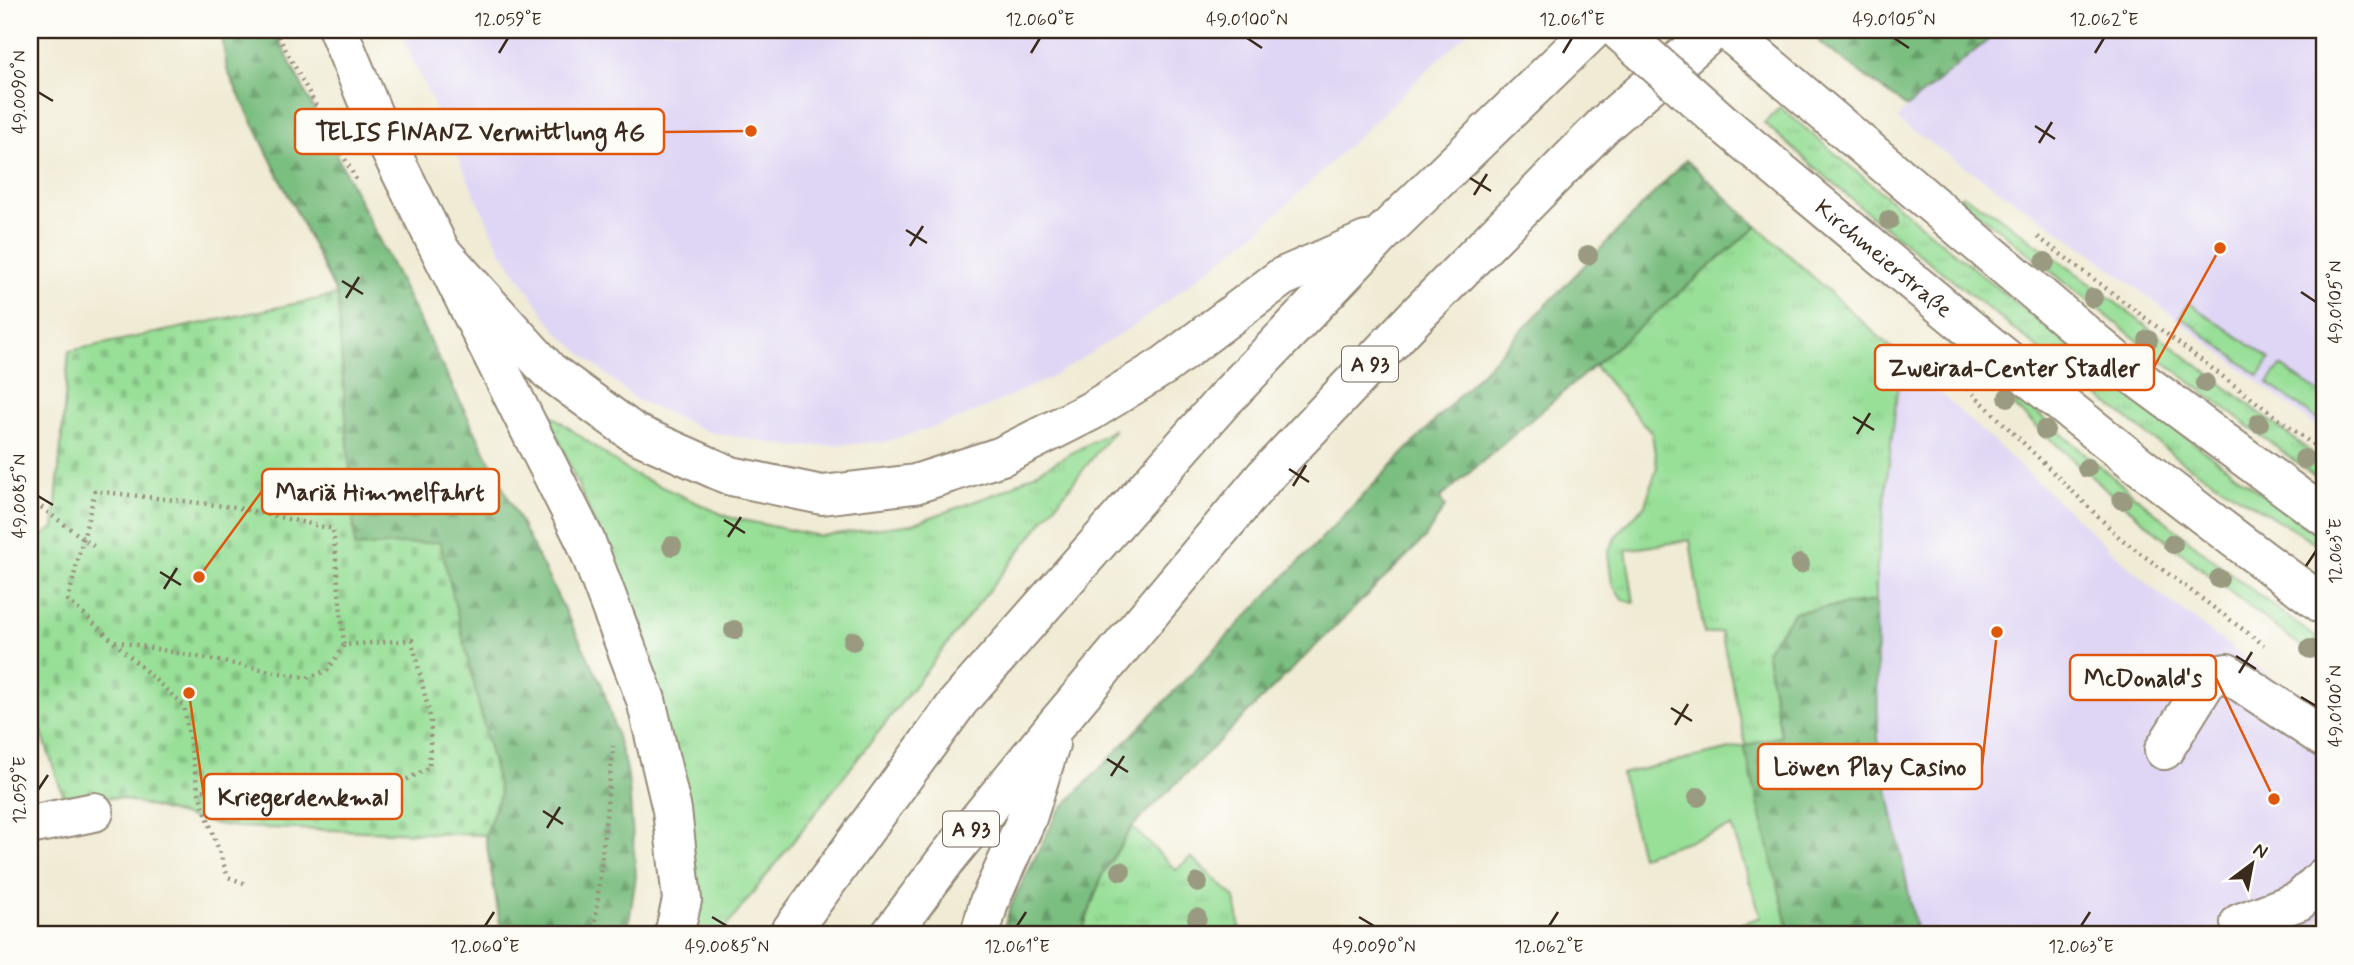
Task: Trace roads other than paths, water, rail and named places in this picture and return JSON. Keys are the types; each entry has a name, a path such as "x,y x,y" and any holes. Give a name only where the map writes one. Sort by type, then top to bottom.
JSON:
{"main road":[{"path":"338,30 377,124 586,542 646,700 672,810 682,900 674,935"},
{"path":"788,935 959,701 1222,402 1381,235 1593,30"},
{"name":"Kirchmeierstraße","path":"1618,30 1726,126 2015,369 2206,519 2324,605"},
{"name":"A 93","path":"890,935 948,858 1055,726 1265,476 1605,124 1714,30"},
{"path":"1727,30 2132,374 2324,516"},
{"path":"445,256 549,372 634,433 731,476 822,495 915,484 1002,456 1091,411 1165,365 1282,277 1381,235"},
{"path":"2164,750 2210,676 2227,673 2324,738"},
{"path":"980,935 989,902 1027,818 1055,726"},
{"path":"30,825 94,812"},
{"path":"2240,923 2299,901 2324,877"}],"place":[{"name":"TELIS FINANZ Vermittlung AG","path":"751,131"},
{"name":"Zweirad-Center Stadler","path":"2220,248"},
{"name":"Mariä Himmelfahrt","path":"199,577"},
{"name":"Löwen Play Casino","path":"1997,632"},
{"name":"Kriegerdenkmal","path":"189,693"},
{"name":"McDonald's","path":"2274,799"}]}
